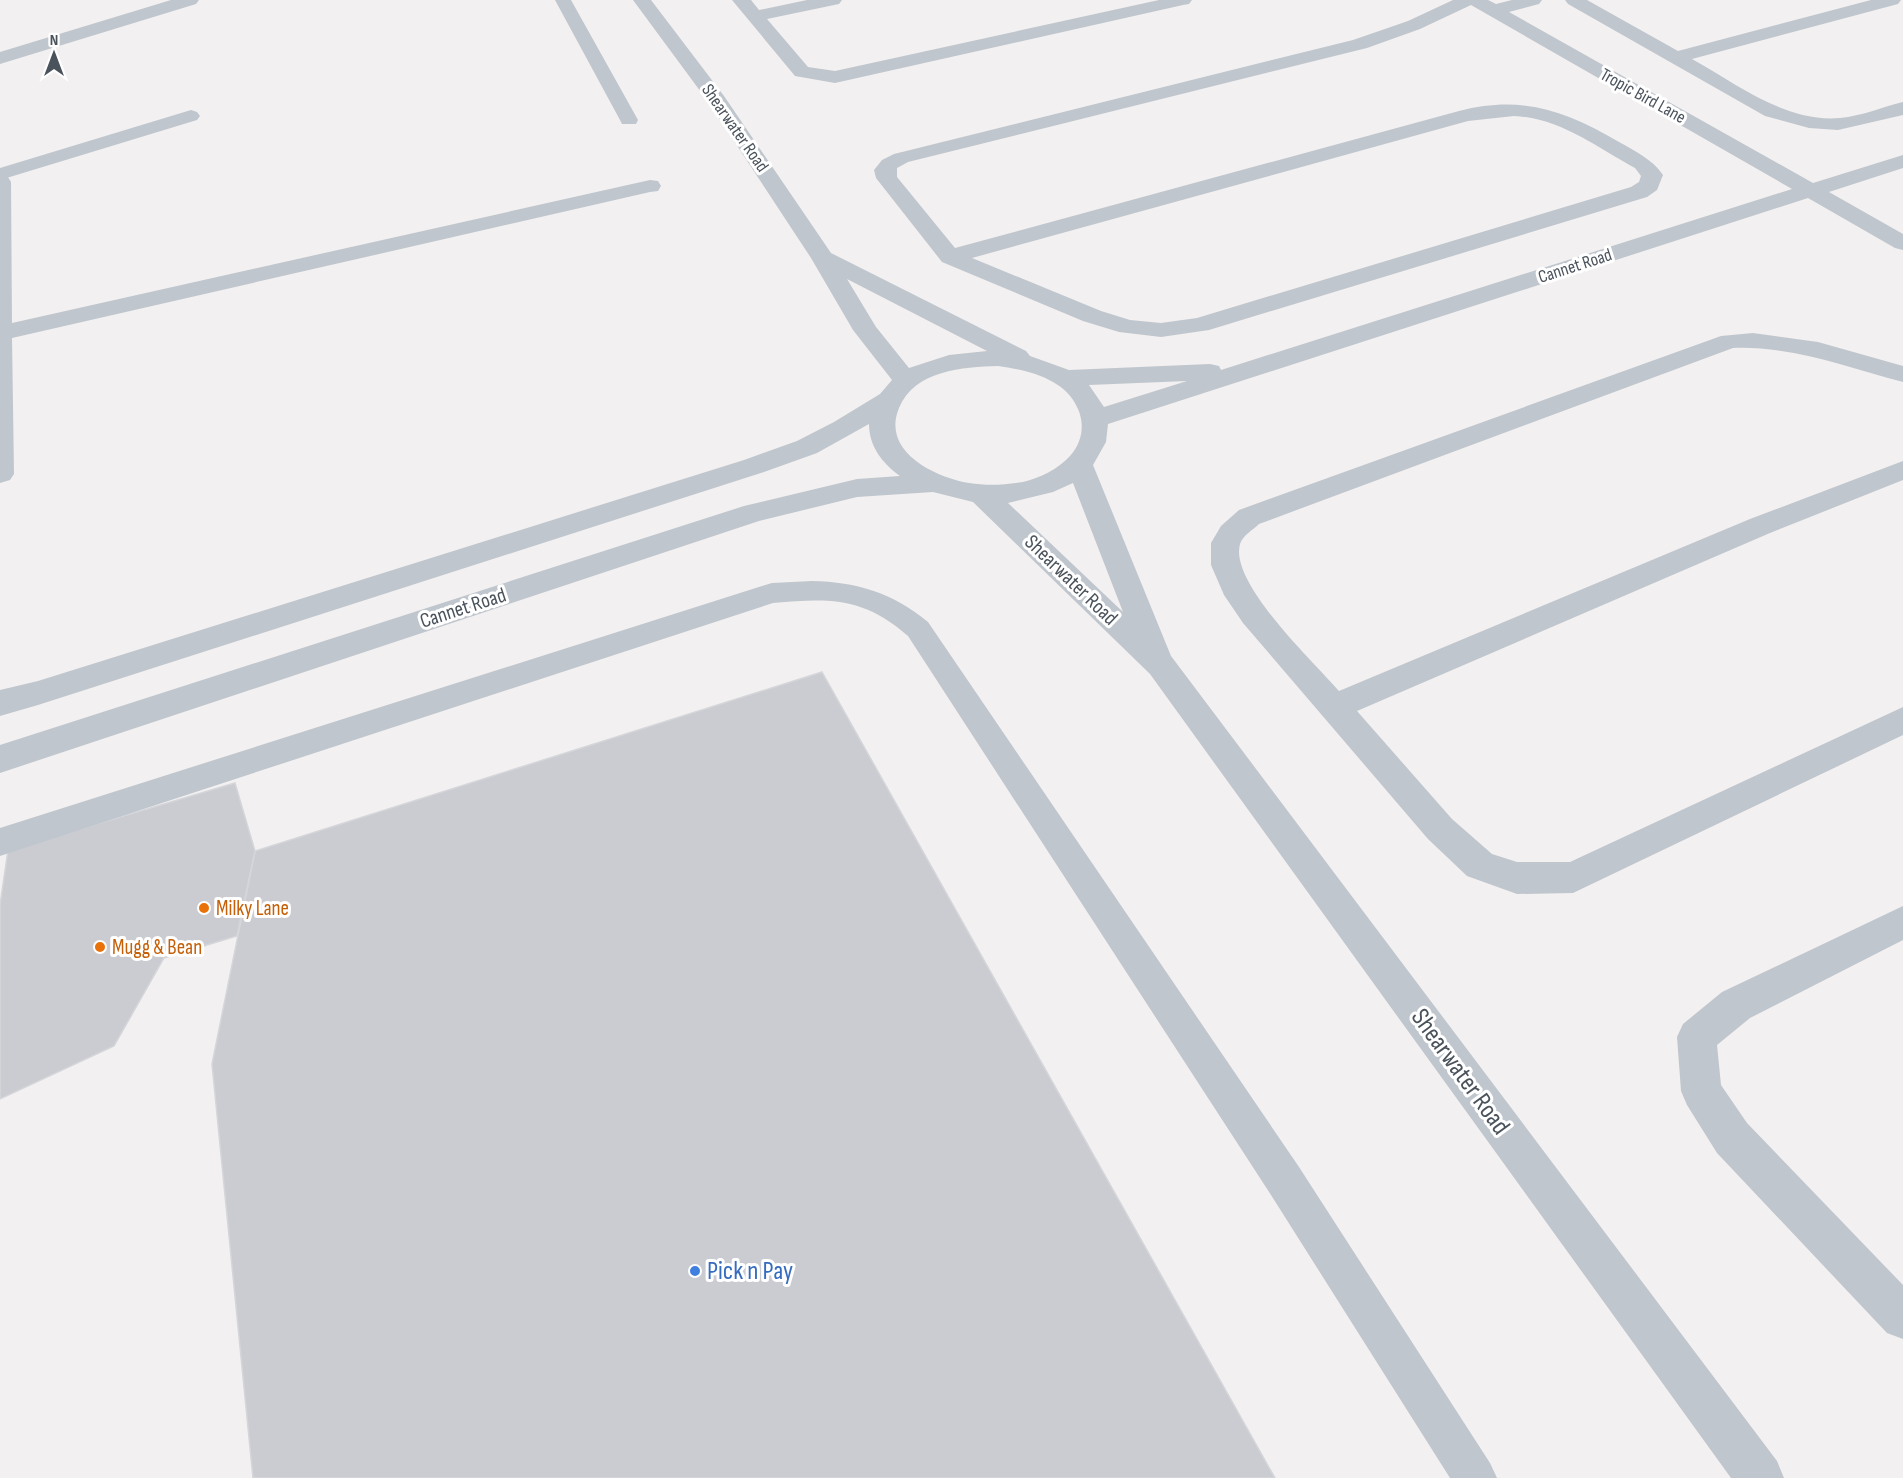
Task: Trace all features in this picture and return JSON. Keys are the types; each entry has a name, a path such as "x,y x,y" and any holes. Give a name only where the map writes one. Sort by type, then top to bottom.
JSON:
{"street":[{"path":"0,58 190,0"},
{"name":"Shearwater Road","path":"642,0 717,100 823,258 898,390"},
{"path":"741,0 802,72 836,77 1183,0"},
{"path":"755,16 833,0"},
{"path":"950,257 1466,115 1492,111 1532,112 1561,120 1642,164 1652,175 1649,185 1639,192 1200,325 1171,328 1128,327 1092,316 950,257 886,178 885,170 889,164 901,158 1360,44 1414,25 1468,0"},
{"path":"1483,5 1533,0"},
{"path":"1574,0 1772,112 1801,122 1833,126 1852,125 1903,108"},
{"path":"1674,58 1892,0"},
{"name":"Tropic Bird Lane","path":"1483,5 1903,243"},
{"name":"Cannet Road","path":"1095,419 1903,161"},
{"path":"0,182 0,474"},
{"path":"0,333 650,186"},
{"name":"Shearwater Road","path":"823,258 1030,363"},
{"path":"1903,374 1793,342 1759,339 1730,341 1249,517 1230,535 1224,558 1231,583 1254,615 1440,829 1480,865 1517,878 1573,877 1903,720"},
{"path":"0,703 38,693 754,466 807,447 843,428 898,390 932,367 964,359 998,358 1030,363 1065,378 1084,397 1095,419 1096,434 1090,450 1079,464 1060,478 1036,488 1009,493 981,494 955,490 932,483 904,466 886,446 881,422 898,390"},
{"name":"Cannet Road","path":"1065,378 1248,370"},
{"name":"Shearwater Road","path":"1079,464 1161,666"},
{"path":"1334,707 1760,526 1903,470"},
{"name":"Cannet Road","path":"0,759 754,513 857,488 932,483"},
{"name":"Shearwater Road","path":"981,494 1161,666 1760,1478"},
{"path":"1903,922 1736,1005 1697,1037 1701,1091 1732,1138 1903,1317"}],"lane":[{"path":"563,0 629,120"},
{"path":"0,174 191,116"},
{"path":"0,842 772,593 831,590 857,594 879,601 903,614 918,628 1285,1181 1475,1478"}],"building":[{"name":"Pick n Pay","path":"822,672 1275,1478 253,1478 212,1064 255,851"},
{"name":"Mugg & Bean","path":"235,783 255,851 237,936 164,958 114,1046 0,1099 0,905 8,850"}],"place":[{"name":"Milky Lane","path":"204,908"},
{"name":"Mugg & Bean","path":"100,947"},
{"name":"Pick n Pay","path":"695,1271"}]}
